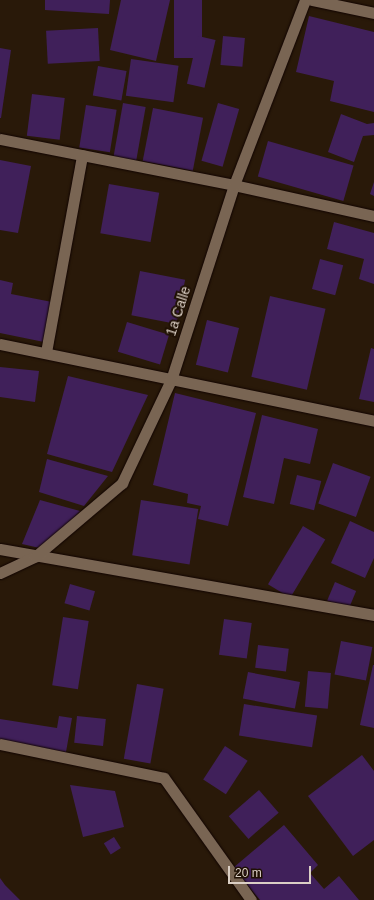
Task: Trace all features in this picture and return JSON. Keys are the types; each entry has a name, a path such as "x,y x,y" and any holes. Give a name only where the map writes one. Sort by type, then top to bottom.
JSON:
{"street":[{"name":"1a Calle","path":"0,573 36,556 122,483 171,380 234,185 305,0"},
{"path":"312,0 374,13"},
{"path":"0,139 234,185 374,216"},
{"path":"46,352 82,155"},
{"path":"0,344 46,352 171,380 374,421"},
{"path":"0,549 374,615"},
{"path":"0,744 164,778 251,900"}],"building":[{"path":"45,0 110,0 109,14 45,10"},
{"path":"121,0 170,0 156,61 110,50"},
{"path":"174,0 202,0 202,58 174,58"},
{"path":"309,16 374,32 374,112 330,101 334,81 296,72"},
{"path":"98,28 100,61 48,64 46,31"},
{"path":"198,36 216,40 205,88 187,84"},
{"path":"223,36 245,38 242,67 220,65"},
{"path":"0,48 11,50 1,118 0,118"},
{"path":"131,59 179,66 173,102 126,96"},
{"path":"98,66 127,71 121,101 93,96"},
{"path":"32,94 65,98 60,140 27,136"},
{"path":"123,103 146,107 136,160 114,156"},
{"path":"218,103 239,109 223,167 201,161"},
{"path":"86,105 117,110 110,152 79,147"},
{"path":"153,108 203,118 193,171 143,161"},
{"path":"341,114 367,124 374,123 374,135 363,136 354,162 328,152"},
{"path":"268,141 354,166 343,201 258,177"},
{"path":"0,160 31,166 18,233 0,230"},
{"path":"374,182 374,196 370,194"},
{"path":"109,184 159,193 151,242 100,233"},
{"path":"334,222 374,233 374,284 359,279 364,259 327,249"},
{"path":"320,259 343,265 335,295 312,289"},
{"path":"140,271 185,280 177,324 131,315"},
{"path":"0,280 13,283 11,294 52,302 44,342 0,333"},
{"path":"270,296 326,309 307,390 251,377"},
{"path":"207,320 239,328 228,373 196,365"},
{"path":"127,322 169,335 160,365 118,352"},
{"path":"371,348 374,349 374,402 359,399"},
{"path":"0,367 39,371 35,402 0,397"},
{"path":"68,376 148,395 112,472 47,454"},
{"path":"175,393 256,413 228,526 198,519 201,506 187,503 188,494 153,485"},
{"path":"262,415 318,429 310,464 284,458 274,504 243,497"},
{"path":"47,459 108,476 84,506 39,492"},
{"path":"333,463 371,477 356,517 318,503"},
{"path":"297,475 321,481 314,510 290,504"},
{"path":"40,500 80,511 44,549 22,544"},
{"path":"141,500 198,509 190,564 132,555"},
{"path":"350,521 374,532 374,558 365,578 331,563"},
{"path":"303,526 325,539 290,598 268,584"},
{"path":"335,582 356,591 348,609 327,600"},
{"path":"70,584 95,591 89,610 64,603"},
{"path":"63,617 89,621 78,689 52,685"},
{"path":"224,619 252,623 247,659 219,655"},
{"path":"341,641 372,647 366,680 335,674"},
{"path":"258,645 289,649 286,672 255,668"},
{"path":"374,665 374,728 360,725"},
{"path":"308,671 331,673 328,709 305,707"},
{"path":"248,672 300,682 295,709 243,699"},
{"path":"137,684 164,689 150,764 124,759"},
{"path":"244,704 317,716 312,747 239,736"},
{"path":"59,716 72,718 66,752 0,741 0,719 57,728"},
{"path":"77,716 106,719 103,746 74,743"},
{"path":"225,746 248,761 226,794 203,780"},
{"path":"362,755 374,771 374,840 353,856 308,796"},
{"path":"70,785 115,791 124,827 83,837"},
{"path":"259,790 279,813 248,839 229,816"},
{"path":"284,825 318,865 310,873 324,889 339,876 359,900 260,900 233,868"},
{"path":"114,837 121,848 111,854 104,843"},
{"path":"0,878 5,885 20,900 0,900"}]}
